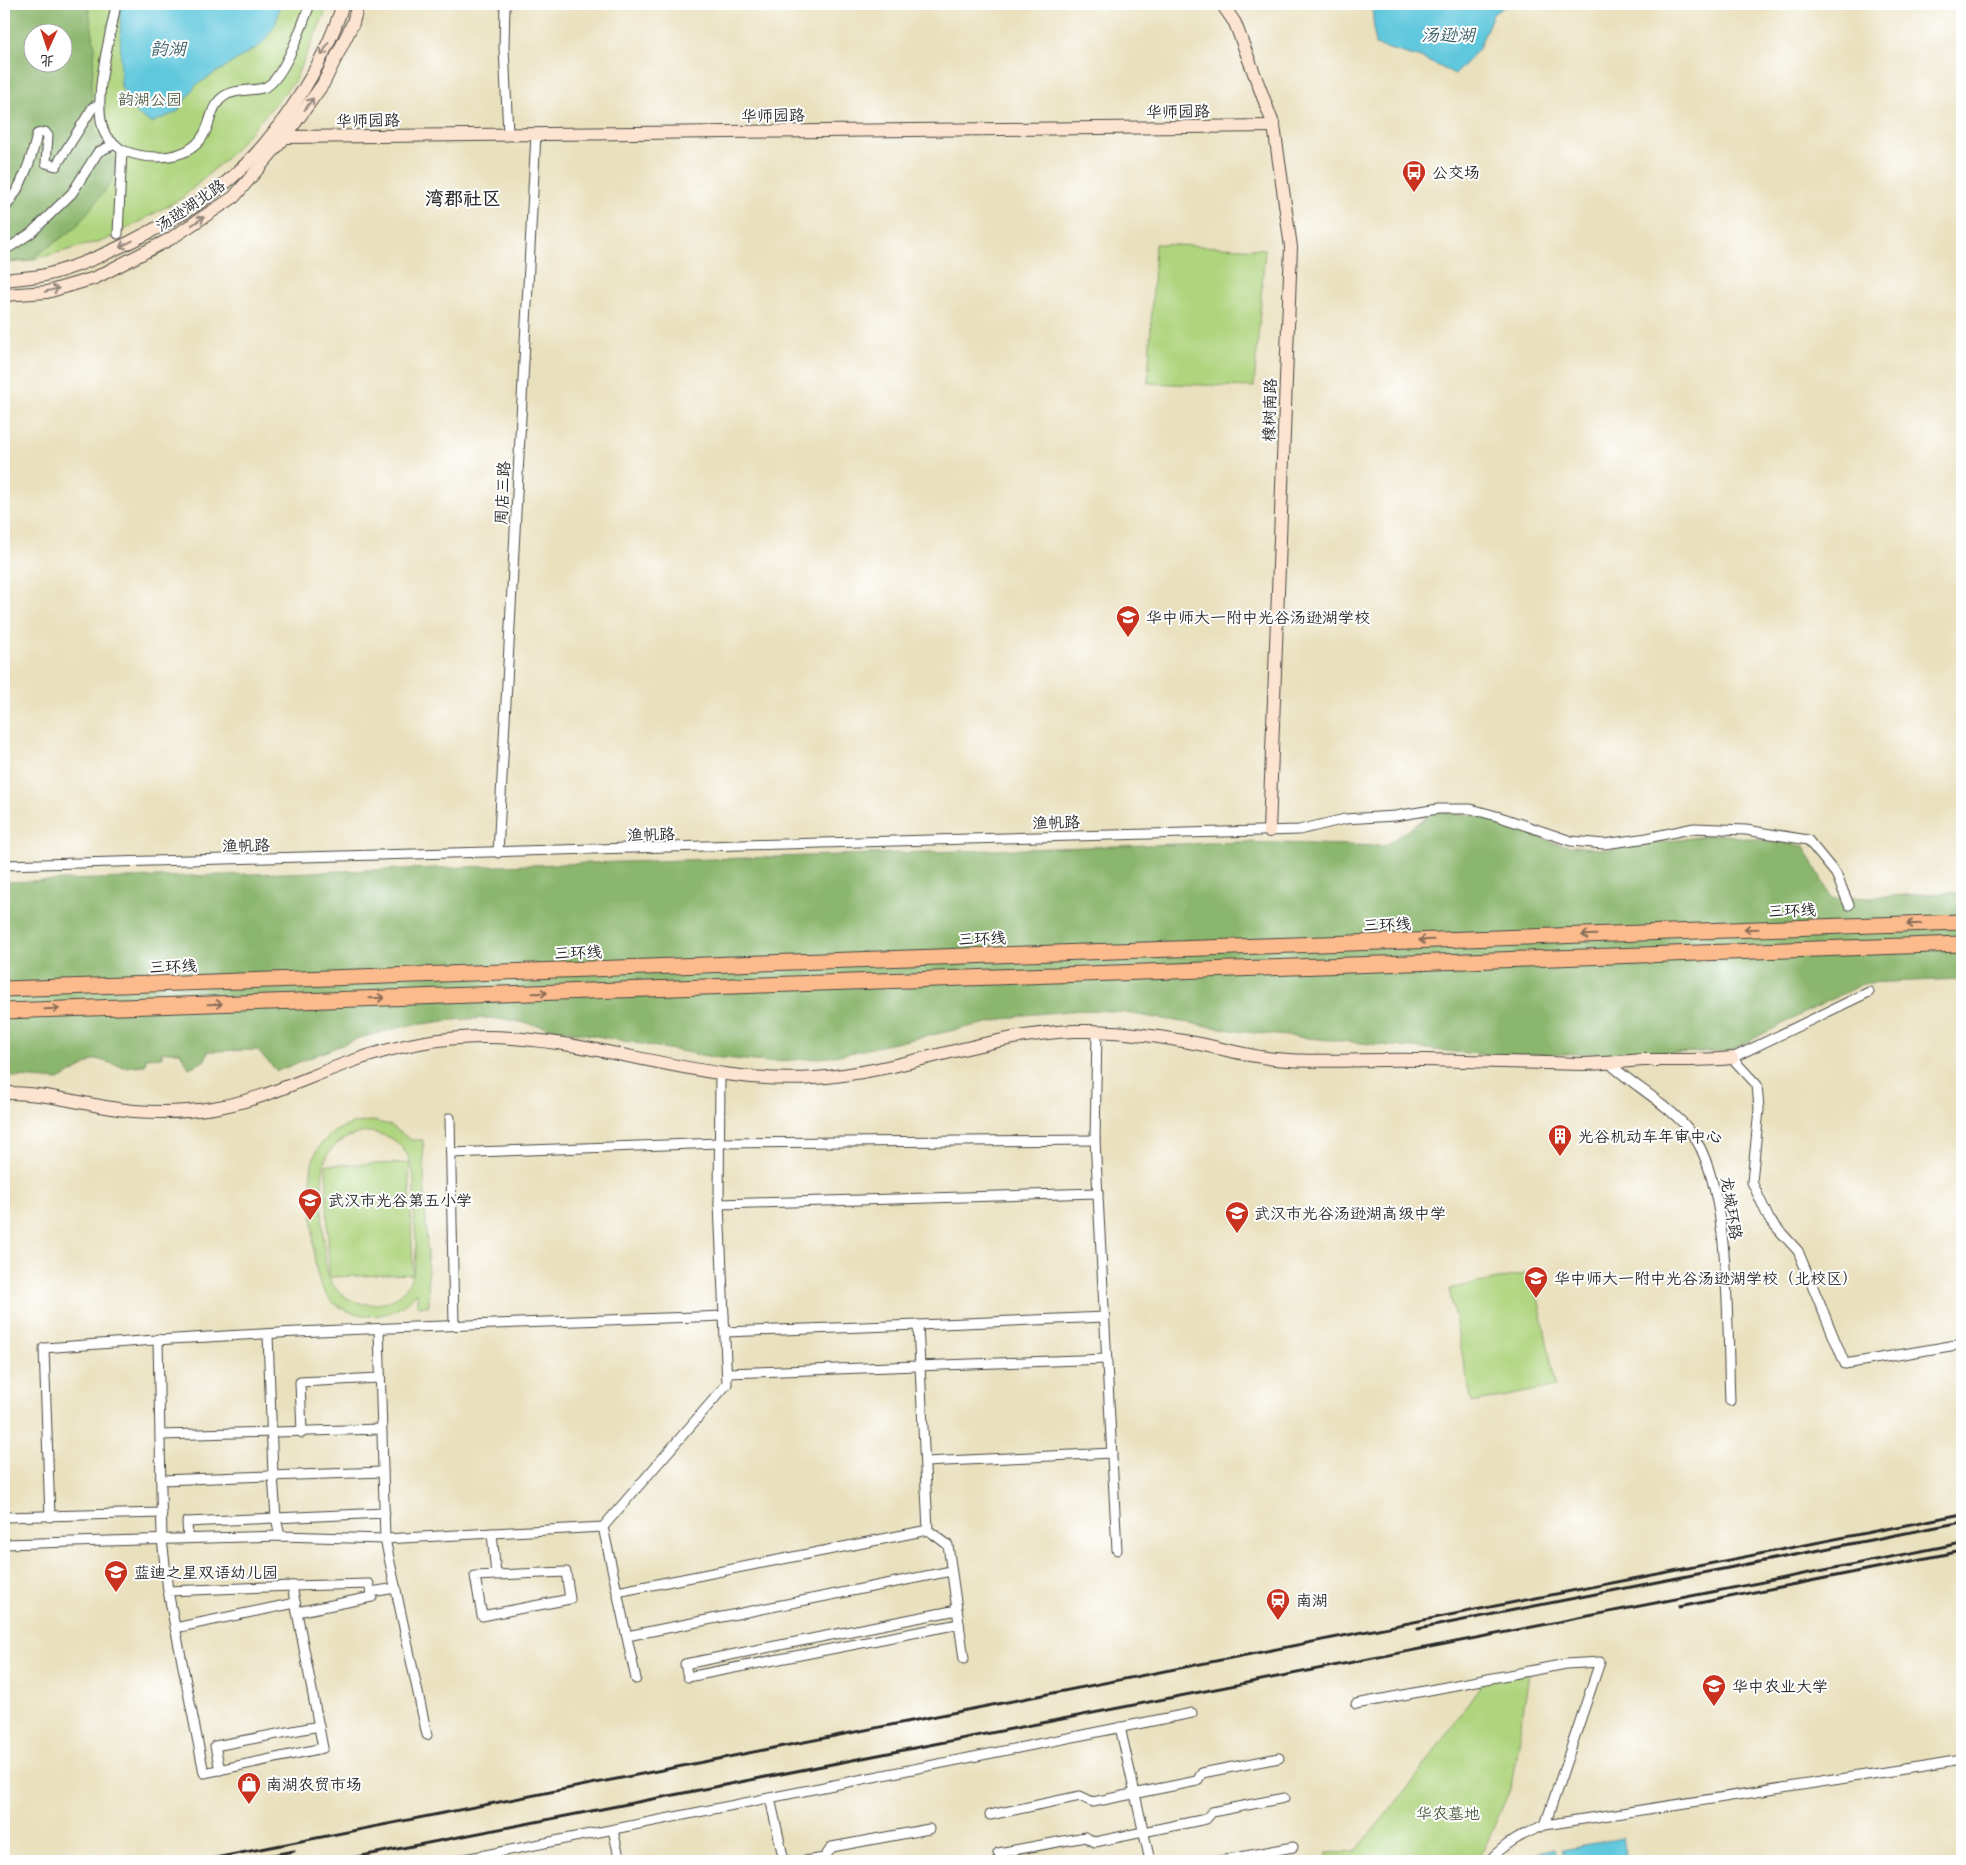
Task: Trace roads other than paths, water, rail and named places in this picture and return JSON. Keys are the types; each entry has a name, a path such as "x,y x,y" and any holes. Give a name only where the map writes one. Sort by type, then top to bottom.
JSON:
{"highway":[{"name":"三环线","path":"4,989 1962,922"},
{"path":"4,1011 1962,944"}],"street":[{"path":"113,4 115,10 102,73 100,106 105,135 119,147 134,155 161,157 178,154 198,142 206,131 213,108 227,94 265,88 274,82 285,63 310,4"},
{"name":"汤逊湖北路","path":"4,280 44,276 90,262 163,226 223,185 280,133 333,34 343,4"},
{"name":"汤逊湖北路","path":"4,295 47,292 96,278 135,259 234,197 280,133 323,84 353,23 358,4"},
{"path":"505,4 504,47 508,134"},
{"name":"橡树南路","path":"1222,4 1235,23 1274,126 1291,247 1269,830"},
{"path":"4,209 11,200 34,152 37,134 44,132 48,136 46,163 56,166 86,116 93,107 100,106"},
{"name":"华师园路","path":"280,133 536,134 1274,126"},
{"name":"周店三路","path":"498,853 536,134"},
{"path":"118,234 119,147"},
{"path":"4,251 31,233 72,194 98,152 119,147"},
{"name":"渔帆路","path":"4,865 1299,830 1345,819 1395,816 1438,809 1471,810 1500,816 1570,841 1604,844 1694,828 1755,832 1808,840 1836,874 1849,905"},
{"path":"4,1093 44,1094 132,1111 155,1112 208,1109 254,1098 382,1052 424,1042 461,1038 534,1040 720,1074 777,1079 828,1077 1009,1038 1052,1032 1097,1031 1189,1042 1232,1053 1279,1060 1609,1063 1732,1058 1870,992"},
{"path":"1097,1031 1095,1140 1117,1550"},
{"path":"1732,1058 1757,1084 1759,1109 1752,1182 1769,1219 1798,1251 1845,1364 1962,1344"},
{"name":"龙城环路","path":"1609,1063 1626,1079 1651,1094 1683,1123 1701,1147 1711,1172 1724,1254 1730,1402"},
{"path":"4,1544 280,1536 386,1539 603,1527 727,1384 719,1204 720,1074"},
{"path":"450,1118 454,1325"},
{"path":"451,1153 720,1143 1095,1140"},
{"path":"719,1204 1098,1193"},
{"path":"50,1517 44,1348 158,1339 454,1325 724,1316"},
{"path":"725,1332 1105,1317"},
{"path":"918,1325 928,1530"},
{"path":"379,1330 379,1378 386,1539 427,1735"},
{"path":"268,1334 273,1475 276,1518 280,1536"},
{"path":"158,1339 162,1539 168,1591 204,1773 324,1748 292,1586"},
{"path":"726,1373 1107,1358"},
{"path":"302,1433 300,1382 379,1378"},
{"path":"161,1435 302,1433 381,1429"},
{"path":"925,1462 1112,1453"},
{"path":"161,1480 383,1472"},
{"path":"4,1518 162,1513"},
{"path":"188,1538 187,1522 384,1513"},
{"path":"603,1527 636,1679"},
{"path":"618,1592 928,1530 948,1545 964,1659"},
{"path":"492,1533 496,1575"},
{"path":"627,1636 951,1571"},
{"path":"566,1572 570,1599 482,1616 475,1576 496,1575 566,1572"},
{"path":"168,1591 369,1584 372,1597 175,1628"},
{"path":"371,1592 396,1588"},
{"path":"957,1610 685,1664 688,1677 959,1624"},
{"path":"838,1634 840,1648"},
{"path":"1356,1704 1566,1664 1600,1662 1545,1825"},
{"path":"455,1861 1192,1713"},
{"path":"220,1770 215,1746 319,1726"},
{"path":"1120,1727 1150,1861"},
{"path":"990,1815 1080,1796 1092,1802 1135,1794 1196,1781 1202,1773 1279,1758"},
{"path":"1489,1861 1509,1843 1524,1833 1545,1825 1962,1760"},
{"path":"770,1798 784,1861"},
{"path":"998,1853 1085,1837 1095,1842 1206,1819 1212,1812 1284,1798"},
{"path":"804,1861 824,1858 832,1847 929,1829"},
{"path":"614,1830 620,1861"},
{"path":"1219,1861 1293,1846"}],"water":[{"name":"韵湖","path":"120,4 280,4 276,23 262,44 196,85 177,112 151,123 138,114 121,87"},
{"name":"汤逊湖","path":"1372,4 1508,4 1493,14 1478,50 1455,74 1421,58 1375,45"},
{"path":"1623,1838 1627,1861 1566,1861 1562,1849"},
{"path":"1556,1849 1559,1861 1523,1861 1539,1853"}],"railway":[{"path":"200,1861 1962,1514"},
{"path":"1418,1629 1962,1522"},
{"path":"336,1861 1962,1543"},
{"path":"1679,1607 1962,1551"},
{"path":"240,1861 294,1851"}],"place":[{"name":"公交场","path":"1414,193"},
{"name":"华中师大一附中光谷汤逊湖学校","path":"1128,638"},
{"name":"光谷机动车年审中心","path":"1560,1157"},
{"name":"武汉市光谷第五小学","path":"310,1221"},
{"name":"武汉市光谷汤逊湖高级中学","path":"1237,1234"},
{"name":"华中师大一附中光谷汤逊湖学校（北校区）","path":"1536,1299"},
{"name":"蓝迪之星双语幼儿园","path":"116,1593"},
{"name":"南湖","path":"1278,1621"},
{"name":"华中农业大学","path":"1714,1707"},
{"name":"南湖农贸市场","path":"249,1805"}],"district":[{"name":"湾郡社区","path":"463,198"}],"park label":[{"name":"韵湖公园","path":"150,99"},
{"name":"华农墓地","path":"1448,1813"}]}
